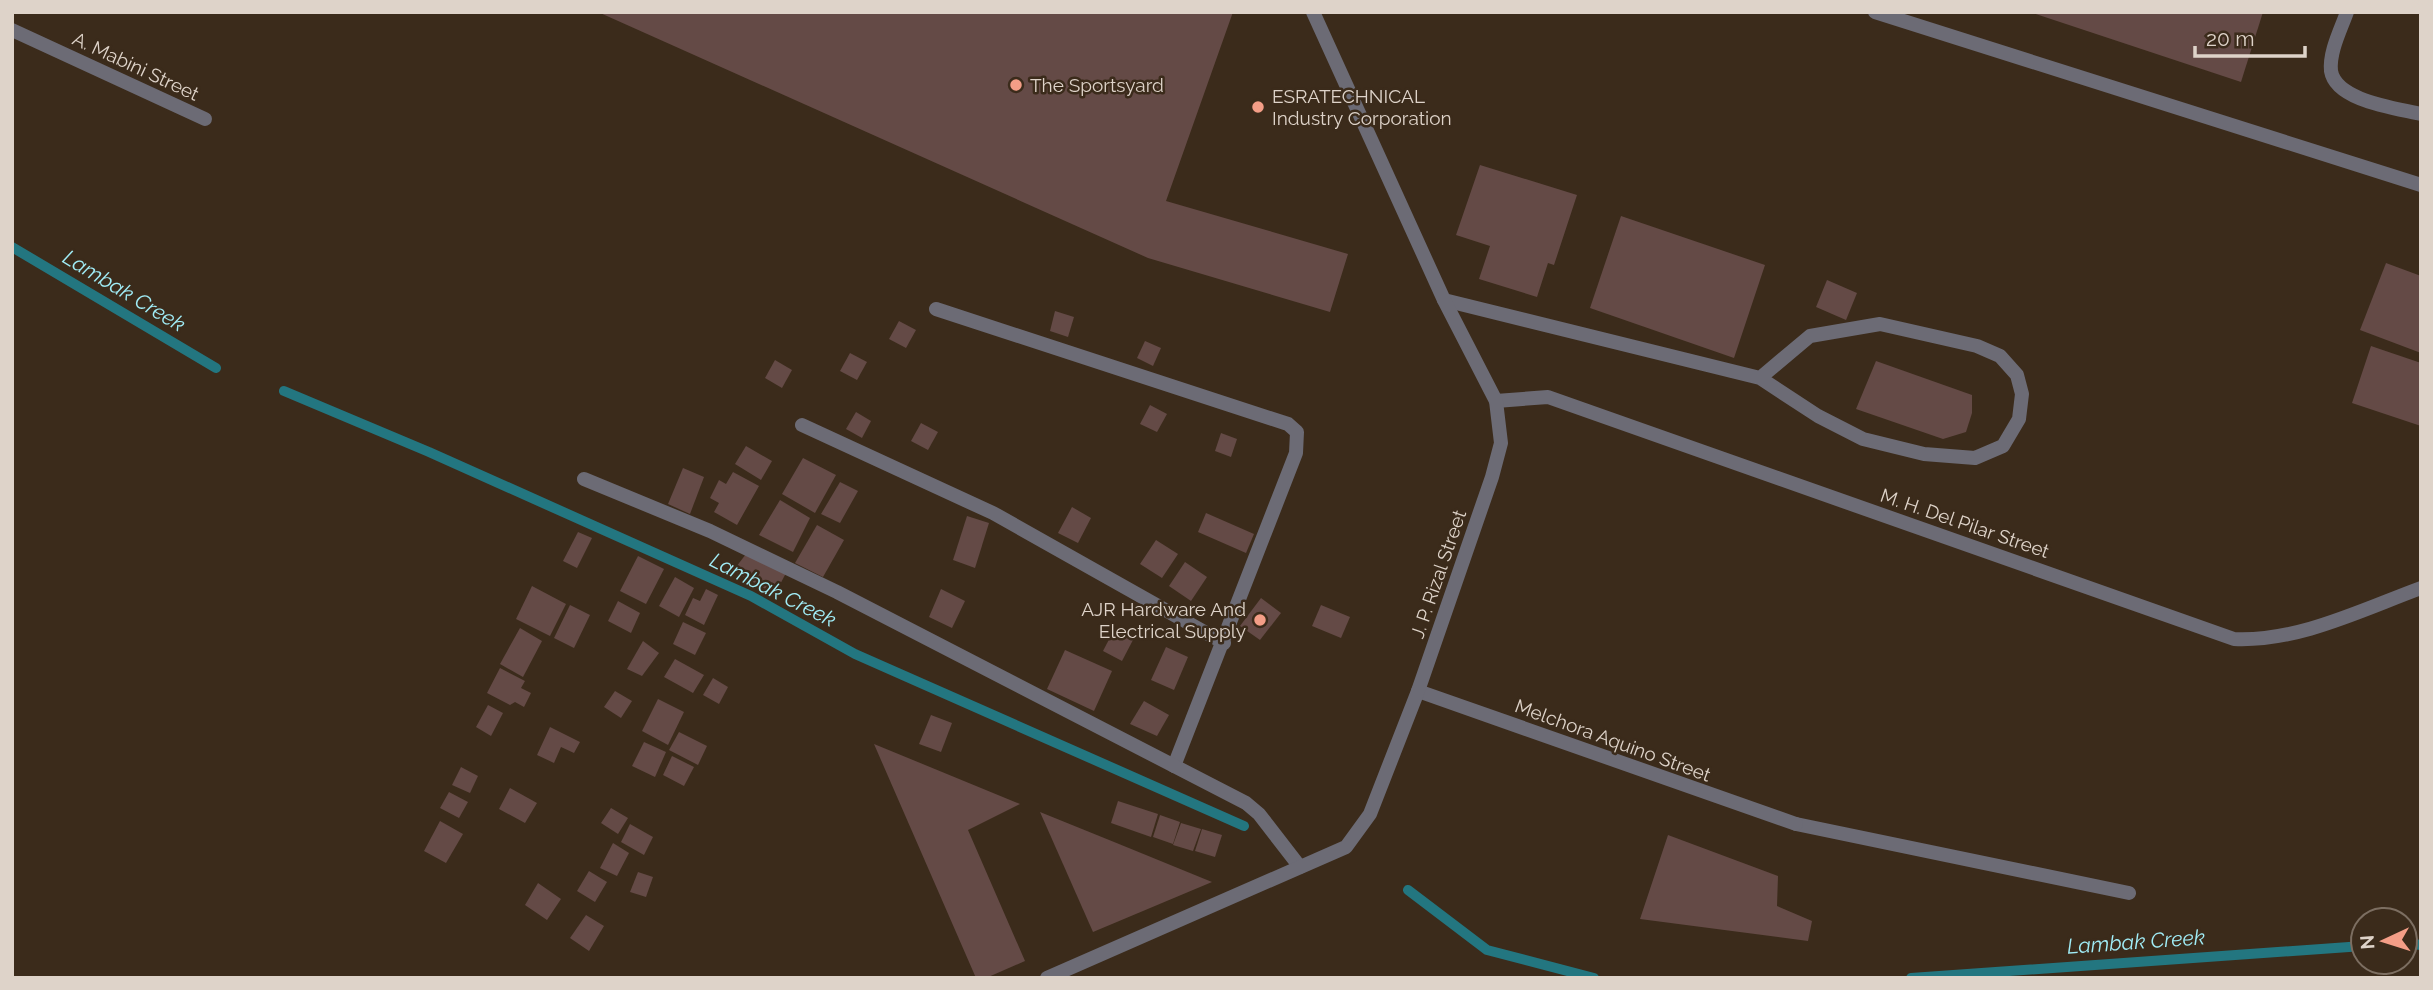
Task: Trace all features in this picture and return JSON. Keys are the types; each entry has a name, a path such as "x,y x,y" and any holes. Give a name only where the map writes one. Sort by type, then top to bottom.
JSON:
{"street":[{"name":"J. P. Rizal Street","path":"1047,978 1346,847 1370,814 1418,691 1492,477 1501,443 1496,401 1444,300 1313,12"},
{"path":"1875,12 2421,185"},
{"path":"2347,12 2335,45 2331,71 2341,89 2365,101 2421,114"},
{"name":"A. Mabini Street","path":"12,30 205,119"},
{"path":"1444,300 1760,378 1818,416 1863,439 1924,454 1975,458 2003,446 2019,419 2022,394 2017,375 2000,356 1978,346 1880,324 1810,336 1760,378"},
{"path":"936,309 1288,424 1297,432 1296,453 1174,766"},
{"name":"M. H. Del Pilar Street","path":"1496,401 1548,397 2234,639 2263,640 2293,634 2421,588"},
{"path":"802,425 993,513 1224,643"},
{"path":"583,479 710,531 837,592 1246,803 1259,814 1300,867"},
{"name":"Melchora Aquino Street","path":"1418,691 1796,824 2129,893"}],"building":[{"path":"598,12 1233,12 1166,201 1348,254 1330,312 1148,258"},
{"path":"2030,12 2263,12 2241,82"},
{"path":"1480,165 1577,195 1554,265 1548,263 1537,297 1479,279 1490,246 1456,235"},
{"path":"1621,216 1765,265 1734,358 1590,308"},
{"path":"2386,263 2421,276 2421,353 2360,330"},
{"path":"1827,280 1857,293 1846,320 1816,307"},
{"path":"1055,311 1074,317 1068,337 1050,331"},
{"path":"899,321 916,330 906,348 889,339"},
{"path":"1145,341 1161,348 1153,366 1137,358"},
{"path":"2371,346 2421,363 2421,426 2352,403"},
{"path":"850,353 867,362 857,380 840,371"},
{"path":"775,360 792,370 782,388 765,378"},
{"path":"1876,361 1972,395 1972,413 1966,432 1943,439 1856,409"},
{"path":"1150,405 1167,414 1157,432 1140,424"},
{"path":"856,412 871,421 862,438 846,429"},
{"path":"921,423 938,432 928,450 911,441"},
{"path":"1221,433 1237,439 1231,457 1215,451"},
{"path":"746,446 772,461 761,480 735,464"},
{"path":"803,458 836,475 815,513 782,494"},
{"path":"683,468 704,477 690,514 668,504"},
{"path":"733,472 759,486 737,525 714,512 719,503 710,498 719,480 726,484"},
{"path":"840,482 858,491 840,523 821,514"},
{"path":"780,500 810,518 793,552 759,535"},
{"path":"1072,507 1091,518 1078,543 1058,533"},
{"path":"1206,513 1254,534 1246,553 1198,532"},
{"path":"967,516 989,523 975,568 953,560"},
{"path":"817,525 844,540 823,577 795,563"},
{"path":"578,532 592,538 577,568 563,561"},
{"path":"1156,540 1178,554 1162,578 1140,564"},
{"path":"746,554 786,573 775,594 733,571"},
{"path":"638,556 664,569 646,604 620,591"},
{"path":"1185,562 1207,577 1191,601 1169,586"},
{"path":"675,577 694,588 679,617 659,606"},
{"path":"532,586 566,604 550,636 516,619"},
{"path":"706,589 718,595 704,625 685,615 693,598 700,601"},
{"path":"941,589 965,601 952,628 929,617"},
{"name":"AJR Hardware And Electrical Supply","path":"1261,598 1281,613 1260,640 1240,626"},
{"path":"618,601 640,613 631,633 608,621"},
{"path":"570,605 590,615 574,648 554,638"},
{"path":"1321,605 1350,617 1341,638 1312,626"},
{"path":"683,622 706,633 695,655 673,644"},
{"path":"520,628 542,641 523,677 500,664"},
{"path":"1115,628 1134,638 1122,661 1103,651"},
{"path":"643,641 659,653 642,676 627,669"},
{"path":"1166,647 1188,657 1174,690 1151,680"},
{"path":"1065,650 1112,671 1094,711 1047,689"},
{"path":"675,659 704,675 693,693 664,677"},
{"path":"500,668 525,681 521,688 531,693 524,707 515,702 510,705 487,693"},
{"path":"713,678 728,687 719,704 703,695"},
{"path":"615,691 632,701 621,718 604,707"},
{"path":"658,699 684,712 668,745 642,731"},
{"path":"1144,701 1169,715 1157,736 1130,724"},
{"path":"488,705 503,713 491,736 476,727"},
{"path":"931,715 952,723 941,752 919,744"},
{"path":"550,727 580,742 574,753 561,747 554,763 537,755"},
{"path":"679,732 707,746 698,765 669,750"},
{"path":"644,742 666,752 655,777 632,766"},
{"path":"874,744 1020,804 968,830 1025,961 986,978 976,978"},
{"path":"672,756 694,767 684,786 663,775"},
{"path":"461,767 478,776 470,793 452,785"},
{"path":"510,788 537,803 525,823 499,809"},
{"path":"449,792 468,802 459,818 440,808"},
{"path":"1118,801 1158,814 1151,837 1111,823"},
{"path":"611,808 628,818 618,834 601,823"},
{"path":"1040,812 1119,844 1212,882 1093,932"},
{"path":"1160,815 1180,822 1173,844 1153,837"},
{"path":"440,821 463,834 446,863 424,851"},
{"path":"1181,823 1201,829 1193,851 1173,845"},
{"path":"630,824 653,837 644,855 621,842"},
{"path":"1202,829 1222,835 1215,857 1195,851"},
{"path":"1668,835 1778,876 1777,906 1812,921 1808,941 1640,919"},
{"path":"613,843 629,853 617,876 600,868"},
{"path":"589,871 607,882 595,902 577,891"},
{"path":"638,872 653,877 646,897 630,892"},
{"path":"538,883 561,899 547,920 525,905"},
{"path":"586,915 604,926 589,951 570,938"}],"waterway":[{"name":"Lambak Creek","path":"12,247 216,368"},
{"name":"Lambak Creek","path":"284,391 429,452 751,596 855,654 1244,826"},
{"name":"Lambak Creek","path":"1408,890 1487,950 1594,978"},
{"name":"Lambak Creek","path":"1911,978 2349,947"}],"place":[{"name":"The Sportsyard","path":"1016,85"},
{"name":"ESRATECHNICAL Industry Corporation","path":"1258,107"},
{"name":"AJR Hardware And Electrical Supply","path":"1260,620"}]}
